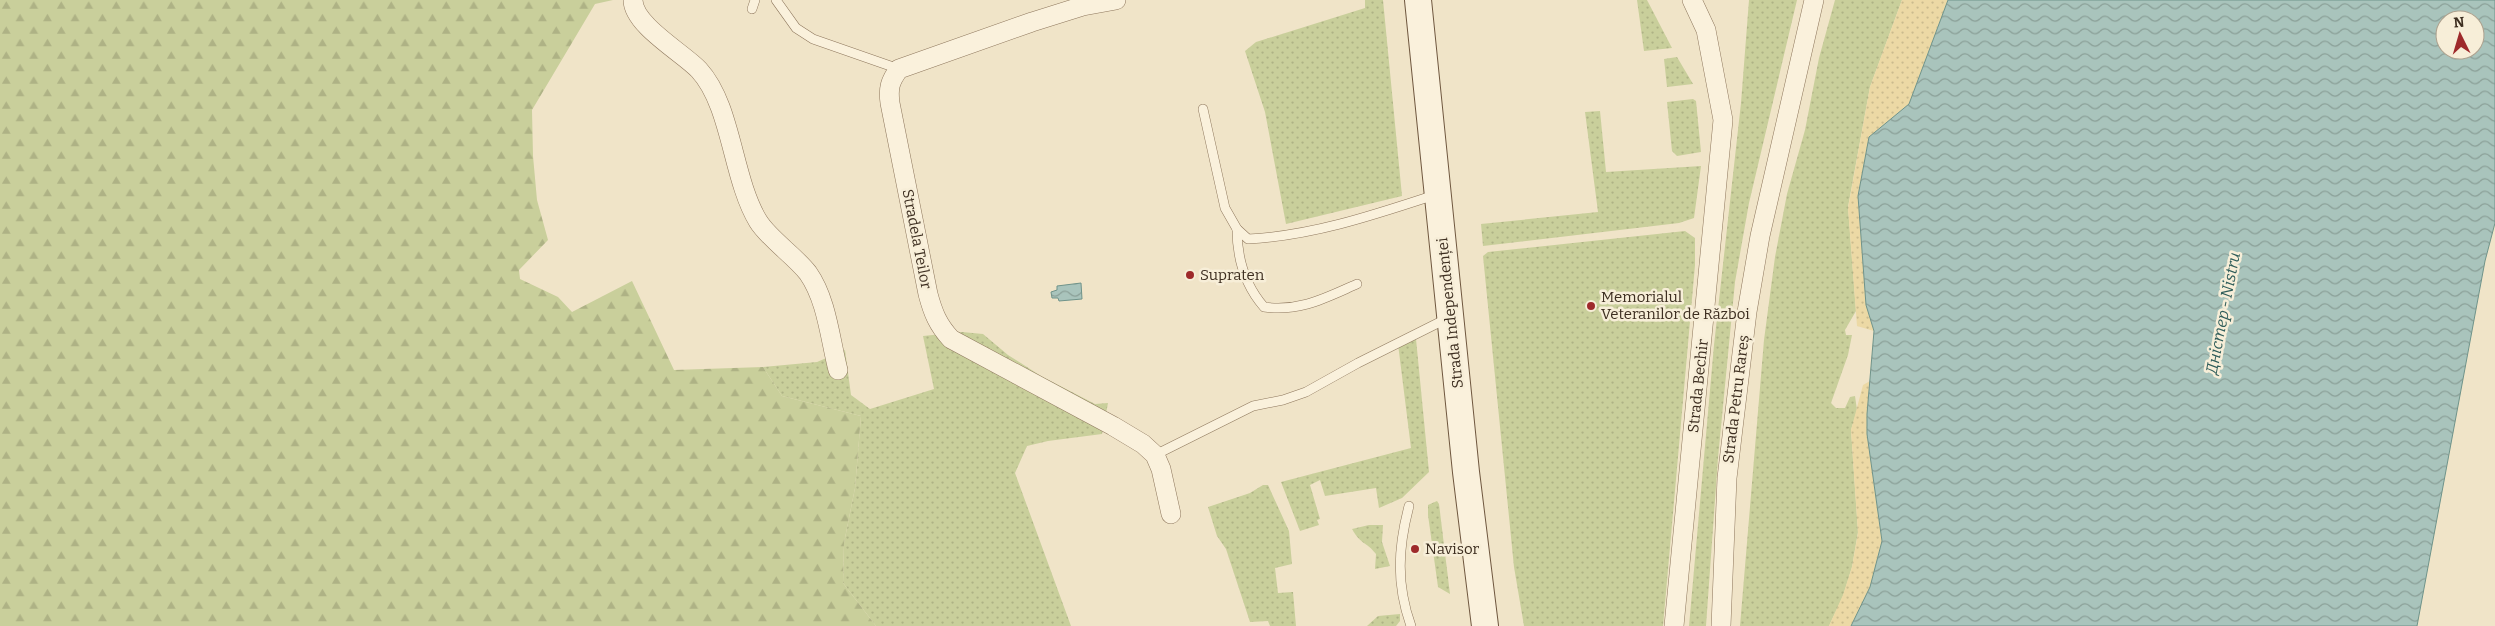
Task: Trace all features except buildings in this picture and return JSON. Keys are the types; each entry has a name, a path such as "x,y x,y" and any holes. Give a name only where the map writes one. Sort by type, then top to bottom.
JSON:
{"main road":[{"name":"Strada Independenței","path":"1418,0 1466,472 1485,626"}],"street":[{"path":"633,0 633,6 642,20 699,70 710,87 724,116 736,166 759,222 809,274 820,295 838,370"},
{"path":"899,69 1032,22 1083,6 1116,0"},
{"name":"Strada Bechir","path":"1674,626 1723,120 1706,30 1692,0"},
{"name":"Strada Petru Rareș","path":"1721,626 1727,478 1746,312 1760,236 1814,0"},
{"name":"Stradela Teilor","path":"899,69 891,79 888,90 890,103 928,294 933,315 939,326 951,339 1114,426 1143,444 1155,455"},
{"path":"1155,455 1161,468 1171,514"}],"lane":[{"path":"776,0 796,28 812,40 899,69"},
{"path":"1203,109 1225,208 1237,229 1248,240 1282,238 1388,210 1438,194"},
{"path":"1237,229 1237,256 1256,298 1264,307 1283,309 1316,302 1357,284"},
{"path":"1155,455 1253,406 1283,400 1306,392 1407,337 1451,317"},
{"path":"1409,506 1398,566 1405,611 1411,626"}],"green space":[{"path":"0,0 613,0 595,4 532,110 533,156 537,200 548,240 519,270 520,279 558,297 572,312 632,281 674,370 763,367 782,396 861,416 855,488 844,543 843,583 876,626 0,626"},
{"path":"1365,0 1383,0 1402,196 1286,224 1265,112 1245,51 1256,42 1365,8"},
{"path":"1637,0 1647,0 1672,48 1644,51"},
{"path":"1749,0 1797,0 1749,203 1735,282 1718,458 1706,626 1689,626 1714,345 1741,103"},
{"path":"1835,0 1902,0 1870,87 1848,207 1856,311 1845,330 1846,335 1852,335 1848,355 1831,403 1836,408 1845,408 1850,397 1855,396 1857,410 1851,430 1858,532 1852,567 1843,596 1829,626 1740,626 1764,340 1775,257 1787,194 1805,130 1819,58"},
{"path":"1677,57 1693,84 1667,87 1664,59"},
{"path":"1693,99 1696,101 1701,152 1677,156 1672,151 1667,102"},
{"path":"1600,111 1606,172 1701,166 1694,218 1679,223 1483,246 1481,224 1598,212 1585,112"},
{"path":"1685,231 1695,238 1695,265 1663,626 1524,626 1514,567 1483,256 1488,252"},
{"path":"962,332 983,334 1008,355 1041,376 1095,404 1108,403 1102,434 1048,441 1027,446 1015,473 1071,626 876,626 843,583 844,543 855,488 861,416 782,396 763,367 817,362 845,350 851,395 870,409 934,389 923,336"},
{"path":"1416,339 1429,472 1402,498 1379,508 1376,488 1325,496 1320,480 1310,485 1320,519 1317,520 1319,525 1300,531 1281,482 1411,448 1398,344"},
{"path":"1263,485 1268,485 1289,531 1292,564 1275,568 1278,593 1293,592 1296,626 1270,626 1268,621 1250,622 1226,549 1217,536 1208,507 1250,493"},
{"path":"1437,501 1439,504 1450,594 1438,587 1428,515 1428,505"},
{"path":"1369,525 1383,525 1382,542 1390,566 1375,569 1376,554 1358,538 1352,529"},
{"path":"1400,614 1400,621 1396,626 1367,626 1378,616"}],"sand":[{"path":"1902,0 1948,0 1909,104 1869,137 1858,196 1866,304 1874,331 1857,326 1848,208 1870,87"},
{"path":"1870,381 1867,434 1882,541 1870,587 1851,626 1829,626 1843,595 1852,567 1858,533 1851,430 1863,385"}],"water":[{"name":"Дністер - Nistru","path":"1948,0 2495,0 2495,223 2485,261 2417,626 1851,626 1870,587 1882,541 1867,434 1874,331 1866,305 1858,196 1869,137 1909,104"},
{"path":"1081,283 1082,299 1059,301 1058,298 1052,298 1051,292 1057,290 1057,286"}],"place":[{"name":"Supraten","path":"1190,275"},
{"name":"Memorialul Veteranilor de Război","path":"1591,306"},
{"name":"Navisor","path":"1415,549"}]}
